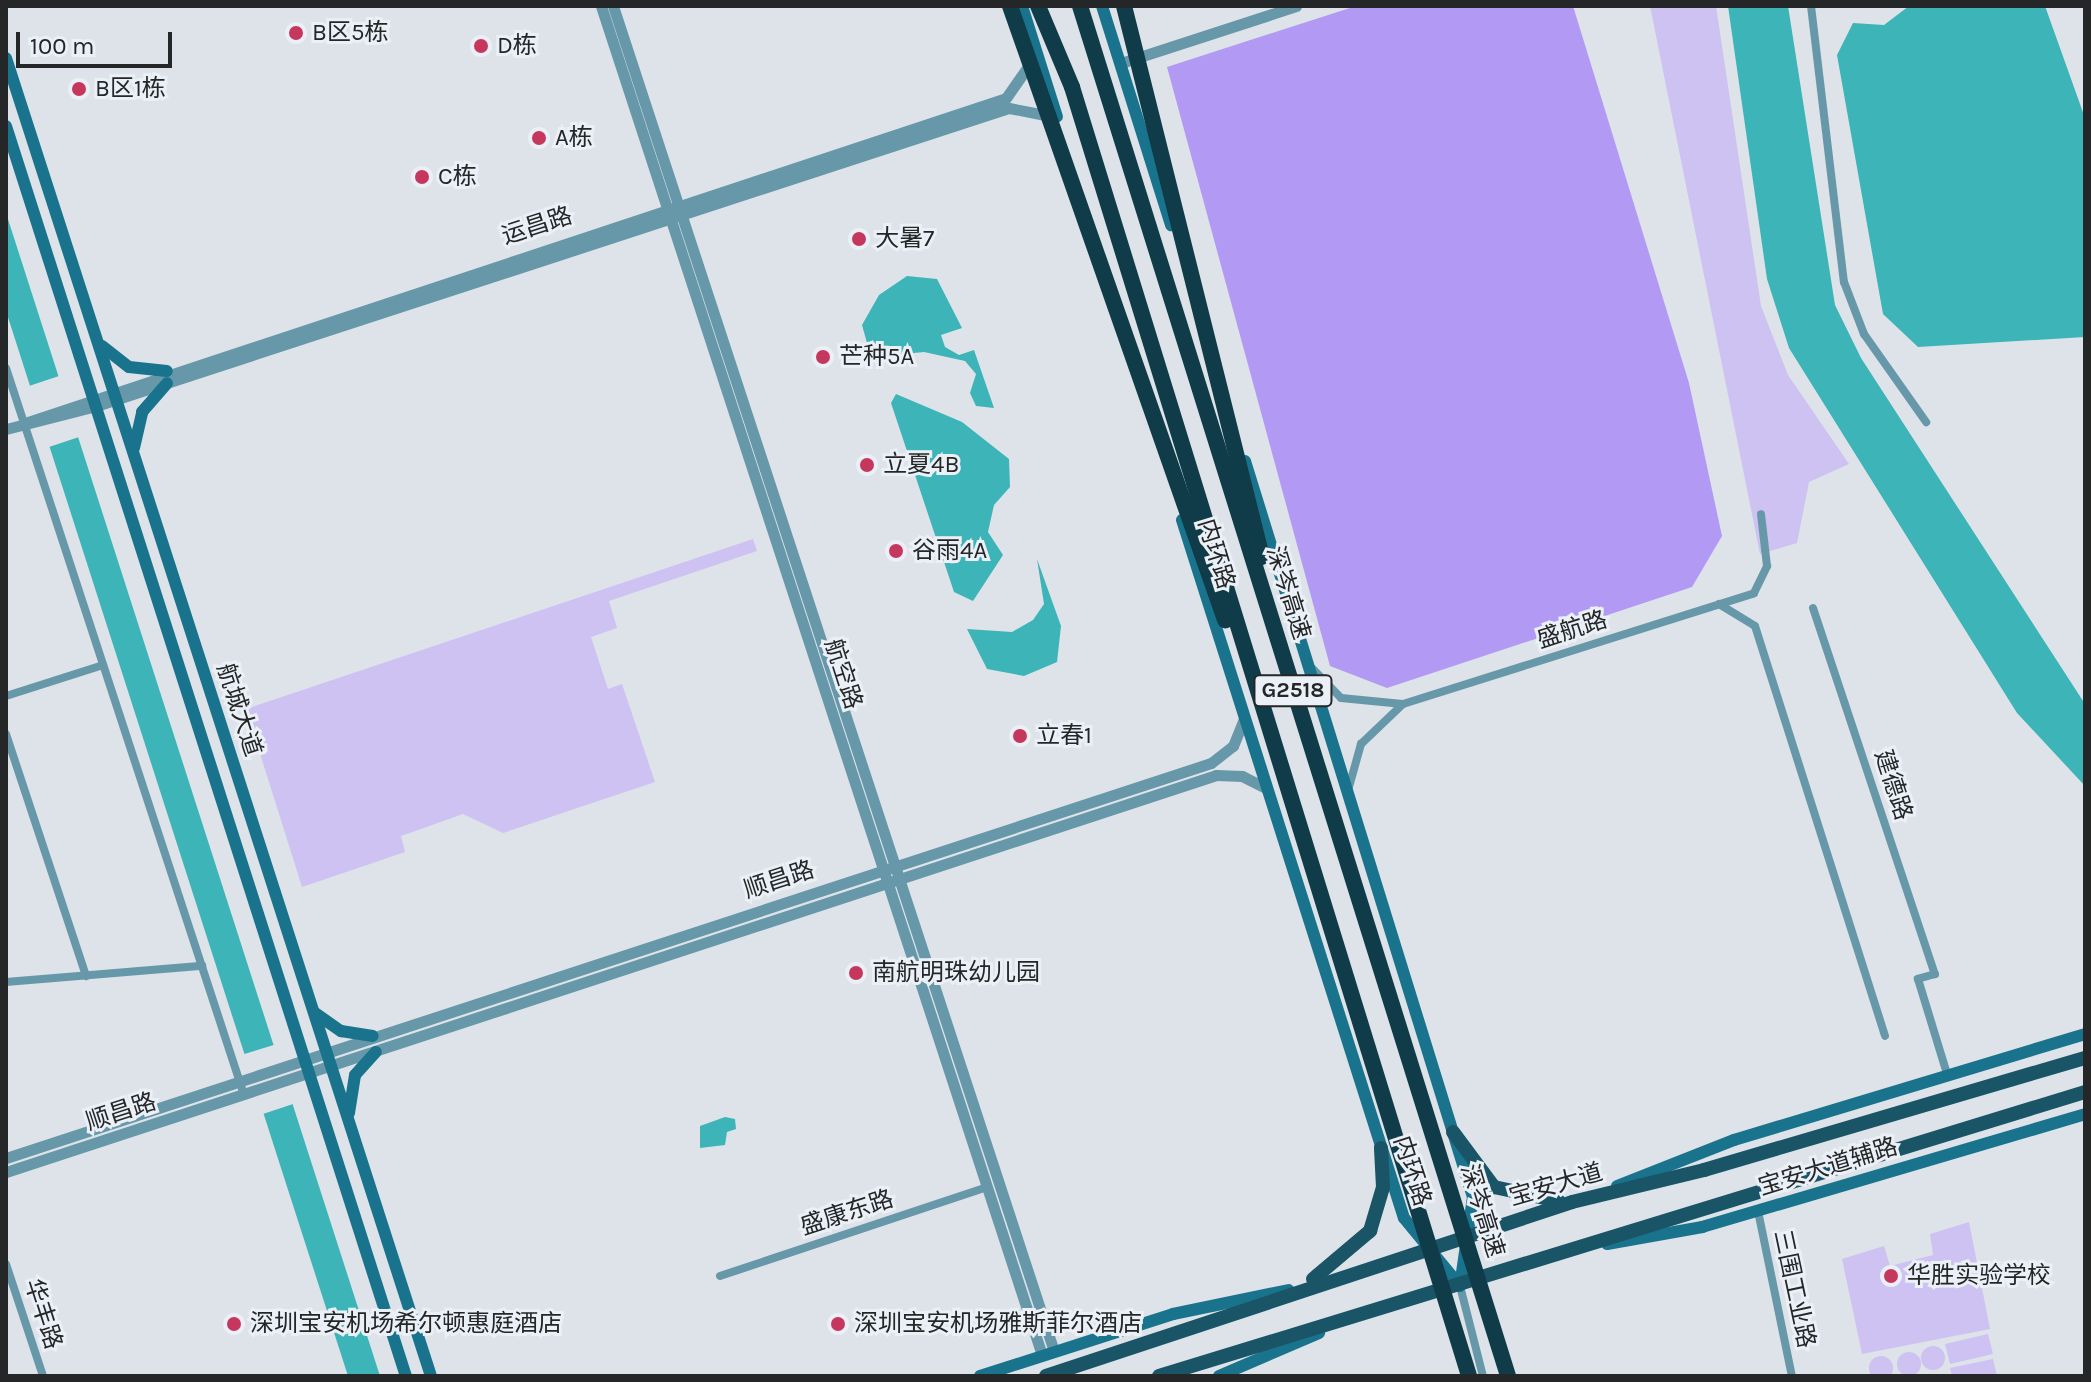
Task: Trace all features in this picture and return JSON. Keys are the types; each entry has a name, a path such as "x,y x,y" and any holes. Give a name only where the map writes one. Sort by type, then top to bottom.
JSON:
{"highway":[{"path":"1010,6 1186,523 1268,728"},
{"path":"1038,6 1072,87"},
{"name":"G2518","path":"1047,6 1469,1376"},
{"name":"深岑高速","path":"1080,6 1508,1376"},
{"path":"1124,6 1221,385 1294,694"}],"main road":[{"name":"内环路","path":"1022,6 1244,719 1407,1225 1460,1286"},
{"name":"内环路","path":"1102,6 1473,1197 1460,1286"},
{"name":"航城大道","path":"6,58 431,1376"},
{"name":"航城大道","path":"6,126 406,1376"},
{"path":"96,338 129,367 167,377 142,412 134,456"},
{"path":"314,1012 341,1031 373,1036"},
{"path":"1600,1193 1734,1140 2085,1034"},
{"path":"349,1120 355,1075 376,1052"},
{"name":"宝安大道","path":"1046,1376 1300,1288 1600,1193 1704,1170 2085,1058"},
{"path":"1159,1376 1332,1327 2085,1092"},
{"name":"宝安大道辅路","path":"1580,1249 1758,1211 2085,1114"},
{"path":"1453,1132 1494,1187 1519,1198 1572,1202"},
{"path":"980,1376 1195,1308 1300,1288 1370,1231 1383,1187 1381,1148"},
{"path":"1219,1376 1332,1327"}],"street":[{"name":"航空路","path":"601,6 675,210"},
{"name":"航空路","path":"613,6 675,210 890,867 987,1187 1048,1353"},
{"path":"1121,63 1296,6"},
{"path":"1811,6 1844,282 1864,334 1926,422"},
{"name":"运昌路","path":"6,429 1006,98 1025,76 1033,42"},
{"name":"运昌路","path":"675,210 1009,108 1036,108 1059,125"},
{"path":"6,368 247,1094"},
{"name":"盛航路","path":"1403,704 1754,593 1767,566 1761,514"},
{"path":"1719,604 1755,626 1885,1036"},
{"name":"建德路","path":"1813,608 1935,974 1918,979 1947,1074"},
{"path":"1307,658 1341,698 1403,704"},
{"path":"6,696 103,665"},
{"path":"1351,799 1361,744 1403,704"},
{"name":"顺昌路","path":"6,1158 1211,763 1233,746 1244,719"},
{"path":"6,734 86,976"},
{"name":"顺昌路","path":"6,1172 1216,775 1242,776 1267,789"},
{"name":"航空路","path":"894,881 1048,1353"},
{"path":"6,982 202,966"},
{"name":"盛康东路","path":"720,1276 987,1187"},
{"name":"三围工业路","path":"1758,1211 1792,1376"},
{"name":"华丰路","path":"6,1264 43,1376"},
{"path":"1460,1286 1483,1376"}],"shaded area":[{"path":"1356,6 1573,6 1689,383 1722,536 1692,587 1387,688 1330,666 1167,67"},
{"path":"1650,6 1716,6 1761,306 1788,375 1849,464 1809,482 1797,543 1760,554"},
{"path":"753,539 757,551 609,601 617,628 591,637 608,689 622,684 655,782 503,833 463,814 401,836 405,852 302,887 246,709"},
{"path":"1969,1222 1990,1329 1862,1354 1842,1259 1884,1246 1890,1266 1933,1255 1930,1234"},
{"path":"1988,1334 1993,1354 1950,1364 1945,1344"},
{"path":"1933,1346 1941,1350 1945,1358 1941,1366 1933,1370 1925,1366 1921,1358 1925,1350"},
{"path":"1909,1352 1917,1356 1921,1364 1917,1372 1909,1376 1901,1372 1897,1364 1901,1356"},
{"path":"1881,1356 1889,1360 1893,1368 1889,1376 1881,1380 1873,1376 1869,1368 1873,1360"},
{"path":"1993,1359 1997,1376 1952,1376 1950,1368"}],"water":[{"path":"1728,6 1788,6 1835,305 1861,358 2085,704 2085,786 2017,713 1789,348 1767,279"},
{"path":"1909,6 2045,6 2085,118 2085,337 1918,347 1883,314 1837,55 1853,23 1884,25"},
{"path":"6,213 380,1376 348,1376 281,1168 6,311"},
{"path":"907,276 937,279 962,328 941,335 945,347 959,355 974,350 994,408 976,406 970,393 976,374 965,361 924,352 871,357 862,325 879,295"},
{"path":"896,394 962,422 1009,459 1010,487 994,505 988,532 1003,555 973,601 954,592 891,403"},
{"path":"1037,559 1061,626 1057,662 1024,676 987,669 967,629 1012,632 1033,620 1044,604"},
{"path":"725,1117 735,1119 736,1129 727,1132 725,1145 700,1148 700,1126"}],"pier":[{"path":"62,375 82,436 46,448 26,387"},
{"path":"277,1044 296,1103 260,1115 241,1055"}],"place":[{"name":"B区5栋","path":"296,33"},
{"name":"D栋","path":"481,46"},
{"name":"B区1栋","path":"79,89"},
{"name":"A栋","path":"539,138"},
{"name":"C栋","path":"422,177"},
{"name":"大暑7","path":"859,239"},
{"name":"芒种5A","path":"823,357"},
{"name":"立夏4B","path":"867,465"},
{"name":"谷雨4A","path":"896,551"},
{"name":"立春1","path":"1020,736"},
{"name":"南航明珠幼儿园","path":"856,973"},
{"name":"华胜实验学校","path":"1891,1276"},
{"name":"深圳宝安机场希尔顿惠庭酒店","path":"234,1324"},
{"name":"深圳宝安机场雅斯菲尔酒店","path":"838,1324"}]}
